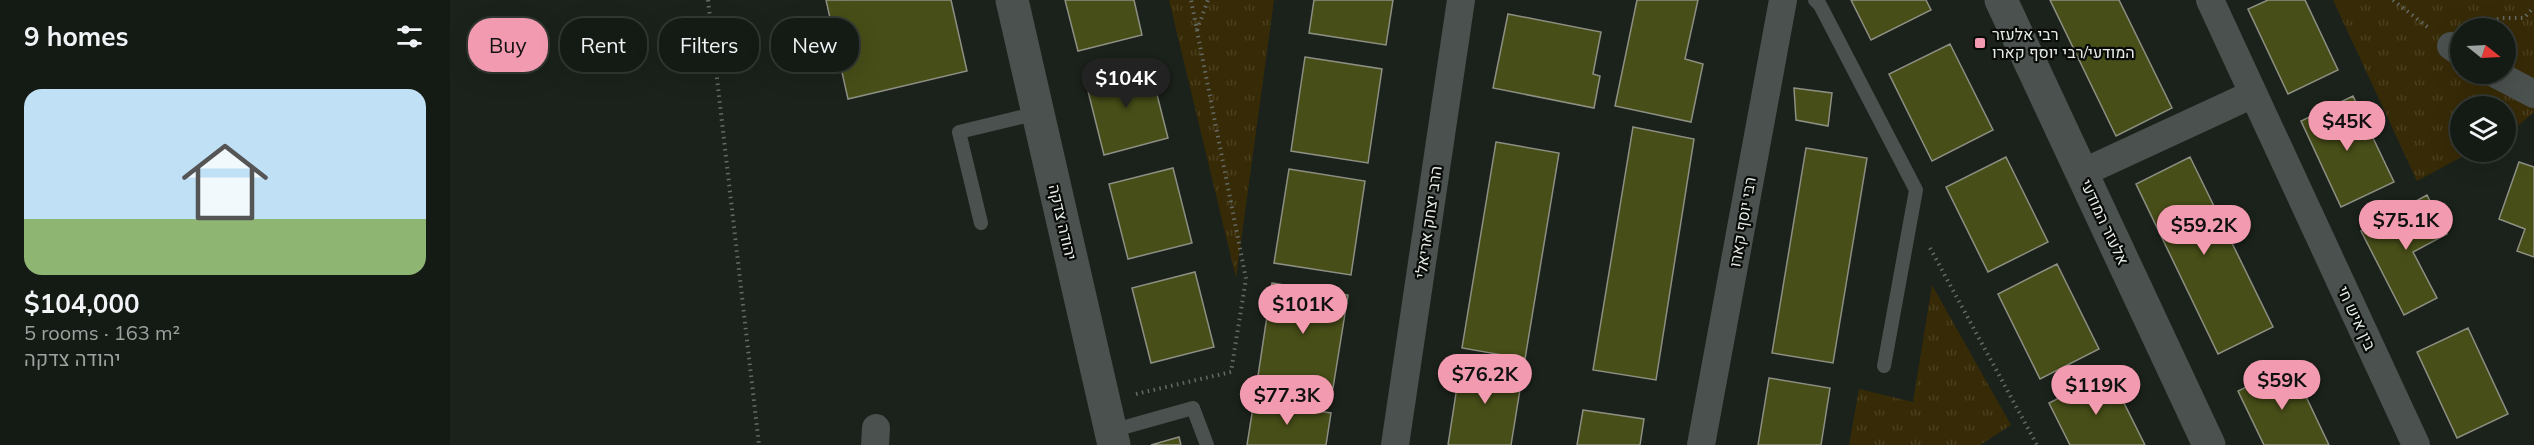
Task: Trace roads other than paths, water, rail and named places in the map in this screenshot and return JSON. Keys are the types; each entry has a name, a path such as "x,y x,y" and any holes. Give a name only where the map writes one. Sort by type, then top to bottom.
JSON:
{"street":[{"name":"יהודה צדקה","path":"1012,0 1110,426"},
{"name":"הרב יצחק אריאלי","path":"1395,445 1461,0"},
{"name":"רבי יוסף קארו","path":"1701,445 1783,0"},
{"name":"אלעזר המודעי","path":"2001,0 2209,445"},
{"name":"בין איש חי","path":"2210,0 2416,445"},
{"path":"2515,84 2534,94"},
{"path":"2082,173 2253,94"}],"lane":[{"path":"1815,0 1820,5 1916,190 1884,366"},
{"path":"981,223 959,132 1038,113"},
{"path":"1110,426 1193,408 1207,445"}],"place":[{"name":"רבי אלעזר המודעי/רבי יוסף קארו","path":"1980,43"}]}
